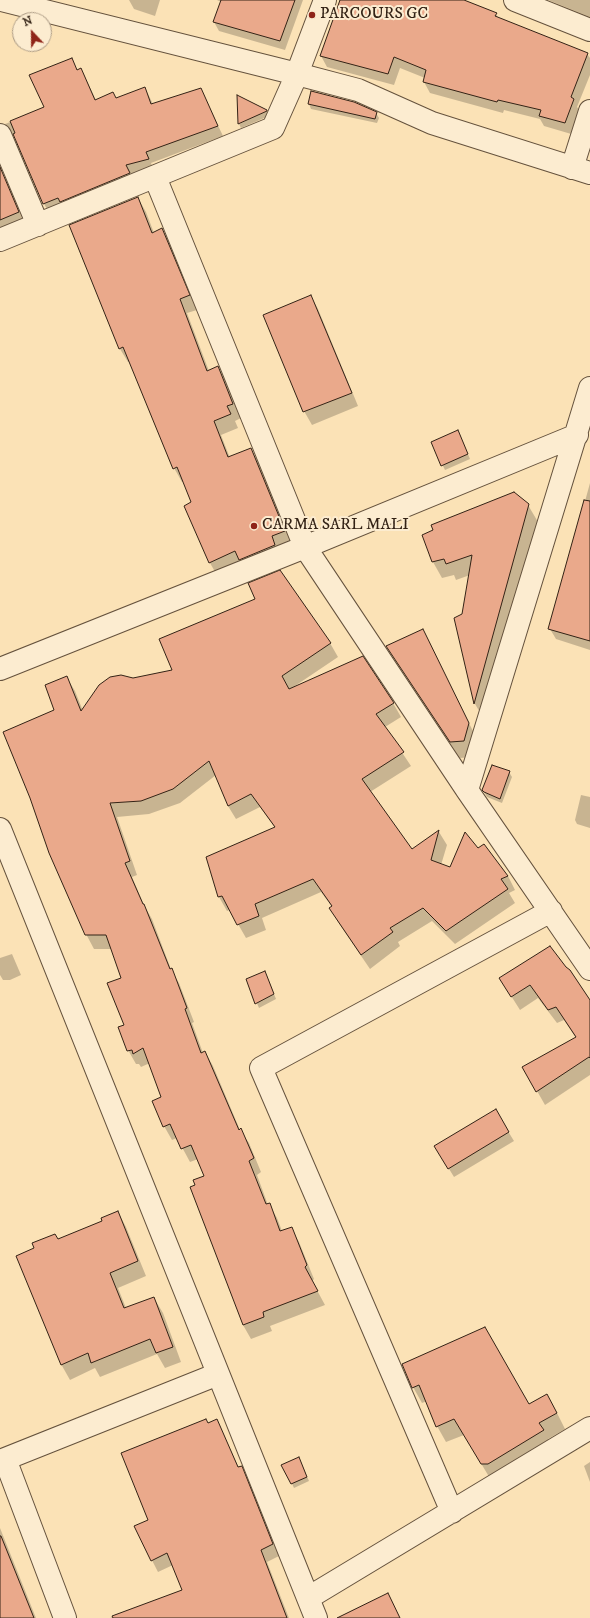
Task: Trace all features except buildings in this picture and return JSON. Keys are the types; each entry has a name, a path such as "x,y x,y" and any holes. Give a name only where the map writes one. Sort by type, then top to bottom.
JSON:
{"street":[{"path":"0,0 358,90 432,124 581,171 590,111"},
{"path":"0,240 274,128 297,74 325,0"},
{"path":"516,0 590,30"},
{"path":"0,135 5,159 38,225"},
{"path":"155,177 305,547 467,790 590,969"},
{"path":"467,790 590,388"},
{"path":"0,669 305,547 576,435"},
{"path":"0,829 312,1608 452,1512 590,1428"},
{"path":"452,1512 261,1068 551,911"},
{"path":"64,1618 2,1460 218,1374"}],"place":[{"name":"PARCOURS GC","path":"312,15"},
{"name":"CARMA SARL MALI","path":"254,526"}]}
